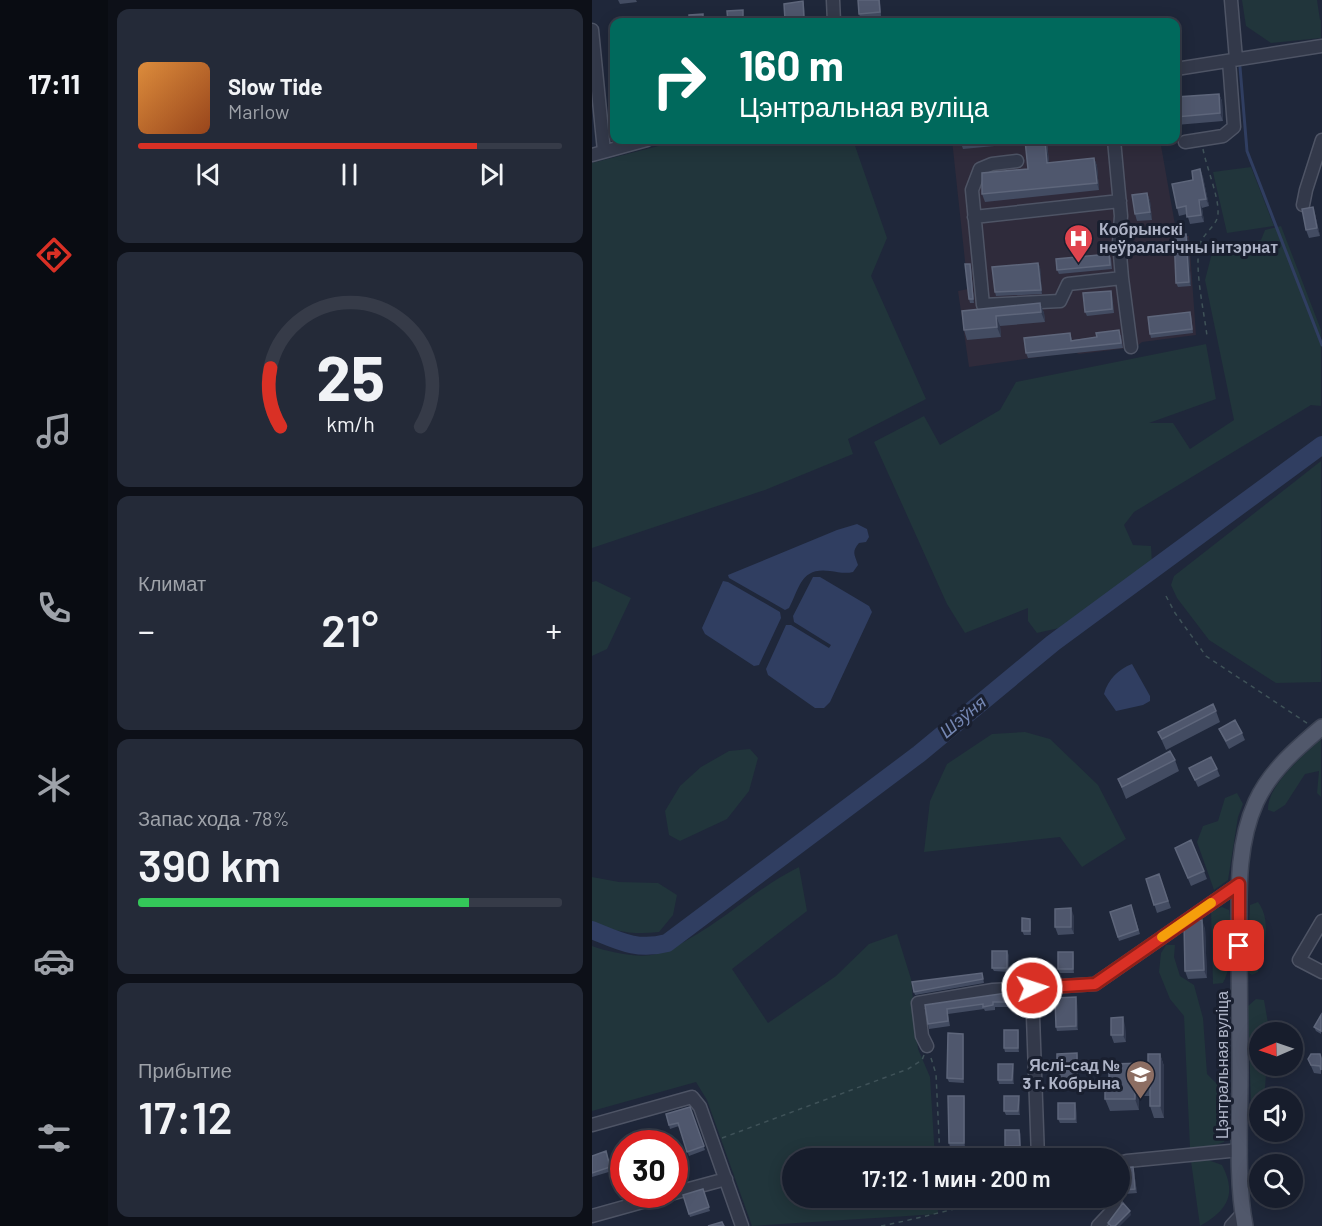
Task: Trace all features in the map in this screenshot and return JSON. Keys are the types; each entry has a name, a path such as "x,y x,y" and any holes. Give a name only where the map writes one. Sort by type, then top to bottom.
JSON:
{"main road":[{"name":"Цэнтральная вуліца","path":"1243,1220 1240,1150 1239,884 1244,837 1256,801 1270,779 1293,752 1320,728"}],"street":[{"path":"833,0 834,18"},
{"path":"1185,142 1223,136 1234,127 1231,0"},
{"path":"592,30 598,153 632,144"},
{"path":"1180,68 1321,46"},
{"path":"1303,205 1321,140"},
{"path":"1114,144 1122,228 1119,243 1131,346"},
{"path":"1017,161 992,164 980,169 972,190 983,305 1060,301 1068,284 1122,278"},
{"path":"974,217 1120,201"},
{"path":"926,1046 918,1003 993,990 1095,984 1239,884"},
{"path":"1321,921 1299,960 1321,972"},
{"path":"1032,988 1038,1148"},
{"path":"592,1125 692,1097 700,1107 742,1226"},
{"path":"1130,1161 1240,1150"},
{"path":"688,1189 726,1179"},
{"path":"592,1216 620,1208"},
{"path":"1099,1226 1113,1208"},
{"name":"Цэнтральная вуліца","path":"1231,1226 1243,1220"}],"path":[{"path":"1201,140 1219,213 1214,225 1204,234 1198,247 1207,336"},
{"path":"1166,596 1175,613 1206,656 1320,728"},
{"path":"712,1142 908,1069 922,1060 926,1046"},
{"path":"926,1046 936,1074 940,1148"},
{"path":"946,1208 947,1212"},
{"path":"881,1226 961,1208"}],"shaded area":[{"path":"1242,0 1317,0 1321,20 1321,38 1271,43 1246,26"},
{"path":"666,144 854,144 887,238 871,276 926,399 848,439 853,454 765,490 592,548 592,163"},
{"name":"Кобрынскі неўралагічны інтэрнат","path":"952,144 1161,144 1177,236 1189,236 1196,335 1142,342 1136,347 1079,354 1074,352 969,367 958,291 968,289"},
{"path":"1251,167 1274,226 1227,233 1213,172"},
{"path":"1281,226 1321,330 1321,406 1311,405 1134,512 1124,525 1133,545 1151,546 1152,563 1059,628 1037,633 1028,621 1028,608 965,633 947,604 874,442 924,416 940,445 1000,410 1016,382 1206,344 1216,399 1149,423 1173,423 1190,449 1234,420 1205,280 1213,249 1261,240 1265,230"},
{"path":"1321,461 1321,682 1276,683 1209,640 1177,598 1171,585 1174,576"},
{"path":"596,581 631,598 607,649 592,656 592,582"},
{"path":"1025,732 1050,739 1098,785 1126,839 1082,867 1060,837 924,852 930,801 947,764 992,734"},
{"path":"1321,739 1321,797 1317,793 1319,771 1305,774 1285,805 1274,812 1268,810 1269,800 1280,781 1296,762"},
{"path":"750,749 758,758 749,791 727,819 680,841 669,835 665,811 680,786 701,767 729,751"},
{"path":"1237,793 1243,804 1238,817 1228,880 1214,890 1197,842 1203,826 1218,821 1225,798"},
{"path":"799,867 807,911 732,969 768,1023 836,976 869,944 897,934 911,979 918,1049 930,1077 934,1148 782,1148 782,1208 938,1208 938,1214 752,1226 707,1100 696,1082 592,1111 592,946 633,955 656,954 693,937"},
{"path":"592,877 619,882 658,883 677,895 673,915 659,932 650,933 625,932 592,922"},
{"path":"1258,902 1265,918 1266,936 1258,972 1252,975 1247,972 1250,905"},
{"path":"1222,907 1229,910 1231,957 1223,983 1213,984 1211,910"},
{"path":"1166,945 1175,945 1174,957 1180,976 1194,985 1203,1018 1207,1074 1224,1091 1228,1111 1228,1131 1224,1142 1213,1146 1190,1148 1184,1016 1170,999 1159,972 1161,953"},
{"path":"1256,999 1264,1000 1268,1022 1249,1022 1249,1039 1248,1006"},
{"path":"1250,1076 1266,1076 1265,1088 1250,1088"},
{"path":"1208,1160 1222,1165 1227,1175 1229,1193 1217,1214 1200,1226 1191,1161"}],"water":[{"path":"857,524 867,529 869,537 866,542 859,543 855,549 854,554 858,565 853,572 820,571 807,575 789,608 785,610 729,578 728,575"},
{"path":"813,577 820,577 869,606 872,612 830,702 824,708 815,708 768,675 766,669 786,625 791,625 829,648 831,645 794,622 793,616"},
{"path":"723,581 780,612 781,618 759,665 754,666 705,634 702,628"},
{"path":"1132,664 1150,696 1150,701 1143,705 1116,711 1104,694 1115,675"}],"building":[{"path":"858,0 879,0 880,12 859,14"},
{"path":"803,1 804,18 785,18 784,4"},
{"path":"743,10 743,18 728,18 727,11"},
{"path":"703,14 703,18 689,18 689,15"},
{"path":"1219,94 1220,113 1180,117 1180,97"},
{"path":"1025,144 1045,144 1047,163 1094,158 1097,183 982,194 982,173 1028,169"},
{"path":"1200,169 1206,199 1199,200 1201,215 1187,217 1186,206 1177,208 1172,184 1193,180 1192,171"},
{"path":"1147,193 1150,212 1135,214 1132,195"},
{"path":"1313,207 1317,228 1306,230 1302,209"},
{"path":"1186,234 1189,282 1176,283 1174,235"},
{"path":"1109,254 1110,265 1057,270 1056,259"},
{"path":"1038,263 1041,290 995,292 992,267"},
{"path":"965,264 970,264 973,299 969,299"},
{"path":"1111,291 1112,309 1085,312 1083,293"},
{"path":"1040,303 1041,312 996,316 997,327 964,330 962,311"},
{"path":"1190,312 1192,329 1150,334 1148,317"},
{"path":"1119,330 1121,343 1026,353 1024,338 1070,333 1071,341 1097,337 1096,333"},
{"path":"1213,704 1216,711 1162,739 1158,732"},
{"path":"1235,720 1242,733 1226,741 1219,729"},
{"path":"1170,751 1175,760 1122,787 1118,779"},
{"path":"1211,757 1217,769 1195,780 1189,768"},
{"path":"1191,840 1204,871 1188,878 1175,848"},
{"path":"1159,874 1168,901 1154,905 1146,879"},
{"path":"1131,905 1138,930 1118,937 1110,912"},
{"path":"1071,908 1071,927 1055,927 1055,909"},
{"path":"1022,918 1030,919 1030,931 1022,931"},
{"path":"1202,920 1204,970 1185,971 1184,923"},
{"path":"992,951 1007,951 1007,968 992,968"},
{"path":"1058,952 1073,952 1073,969 1058,969"},
{"path":"982,973 983,979 914,992 912,982"},
{"path":"1006,993 1006,1002 993,1002 993,1005 983,1007 983,1004 947,1009 948,1021 928,1024 925,1005"},
{"path":"1076,997 1076,1026 1056,1027 1055,998"},
{"path":"1321,1015 1321,1031 1314,1027"},
{"path":"1123,1017 1123,1035 1111,1035 1111,1018"},
{"path":"1004,1030 1018,1030 1018,1048 1004,1048"},
{"path":"948,1033 963,1034 963,1079 947,1078"},
{"path":"1077,1053 1077,1082 1057,1082 1057,1054"},
{"path":"1148,1054 1160,1054 1160,1106 1150,1106 1150,1084 1135,1084 1135,1099 1105,1099 1105,1084 1109,1084 1109,1064 1148,1063"},
{"path":"1311,1054 1320,1054 1321,1070 1320,1066 1311,1065 1308,1059"},
{"path":"998,1064 1013,1064 1012,1080 998,1080"},
{"path":"948,1096 964,1096 964,1143 949,1143"},
{"path":"1004,1096 1019,1096 1018,1111 1004,1111"},
{"path":"1058,1103 1075,1103 1075,1119 1058,1119"},
{"path":"690,1107 704,1146 688,1152 688,1130 680,1130 678,1123 669,1125 666,1114"},
{"path":"1005,1130 1019,1130 1020,1146 1005,1146"},
{"path":"606,1151 610,1167 592,1173 592,1156"},
{"path":"1130,1167 1133,1167 1135,1189 1130,1189"},
{"path":"703,1189 709,1207 689,1214 688,1194"},
{"path":"1119,1208 1127,1208 1130,1211 1115,1226 1108,1223"},
{"path":"722,1222 724,1226 708,1226"}],"waterway":[{"path":"1240,67 1247,151 1322,345"},
{"name":"Шэўня","path":"592,930 637,945 667,943 919,754 1053,643 1322,445"}],"slow traffic":[{"path":"1162,937 1211,903"}],"place":[{"name":"Кобрынскі неўралагічны інтэрнат","path":"1078,264"},
{"name":"Яслі-сад № 3 г. Кобрына","path":"1141,1100"}],"route":[{"path":"1032,988 1095,984 1239,884 1239,946"}]}
